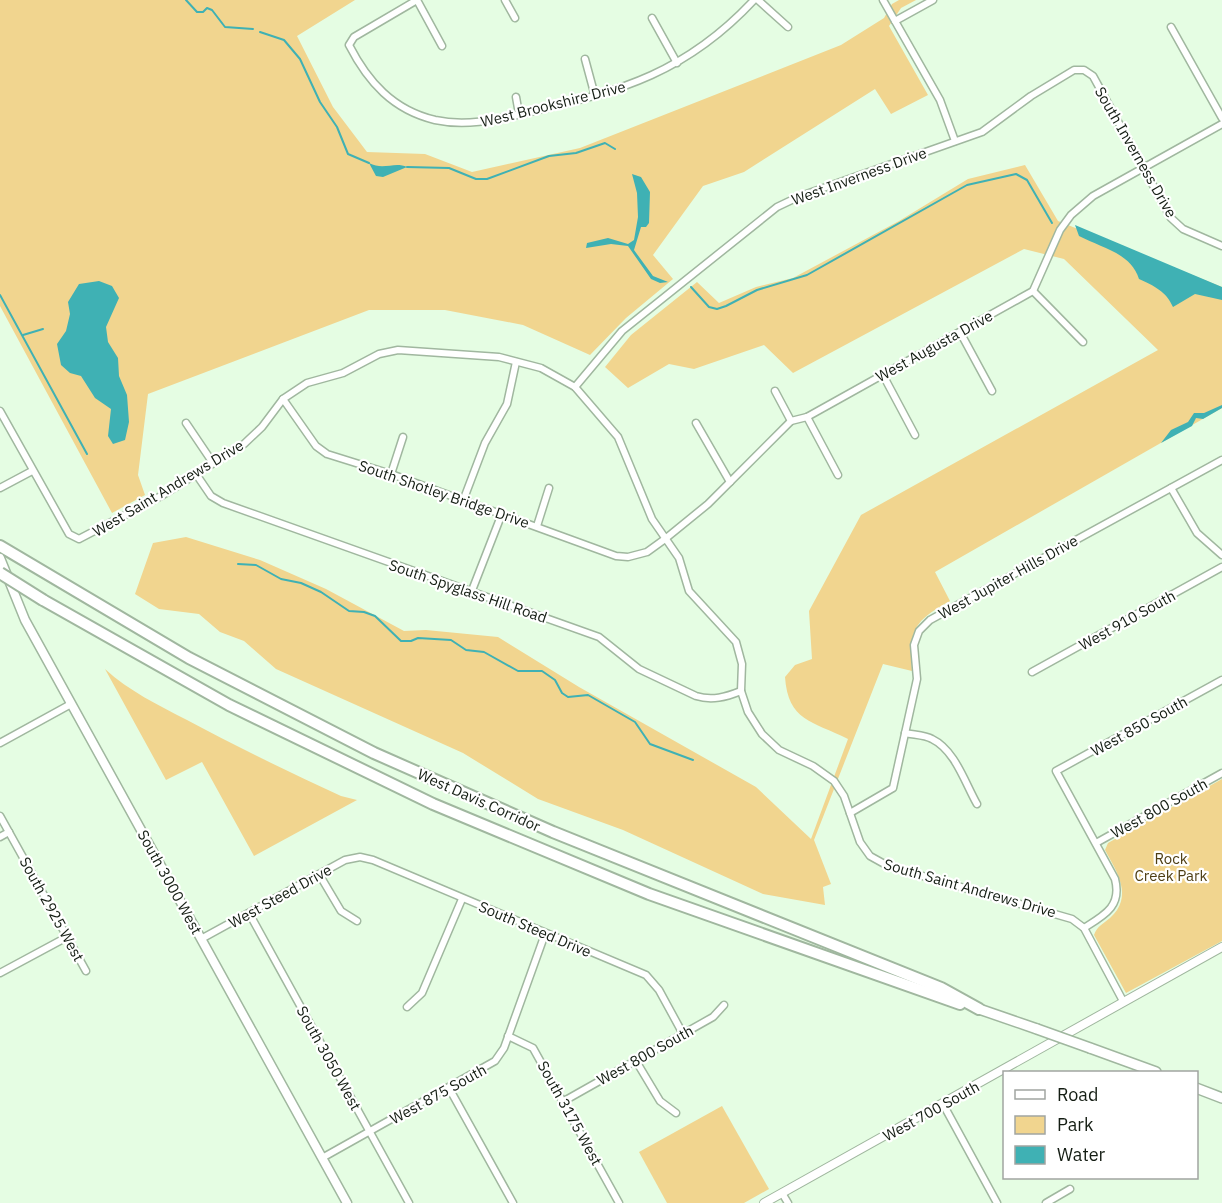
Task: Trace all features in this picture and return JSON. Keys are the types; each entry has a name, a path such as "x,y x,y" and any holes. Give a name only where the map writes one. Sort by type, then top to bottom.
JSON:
{"highway":[{"name":"West Davis Corridor","path":"0,546 189,658 327,730 509,813 941,988 979,1009"},
{"name":"West Davis Corridor","path":"3,578 173,675 286,734 397,788 517,841 649,894 902,985 979,1009"}],"main road":[{"name":"South 3000 West","path":"0,558 3,578 24,620 347,1203"},
{"name":"West Davis Corridor","path":"979,1009 1153,1071"},
{"path":"1198,1088 1222,1098"}],"street":[{"path":"417,0 442,46"},
{"name":"West Brookshire Drive","path":"417,0 354,37 349,45 364,74 392,100 433,119 465,124 595,96 638,83 677,63 713,39 756,0"},
{"path":"505,0 515,18"},
{"path":"756,0 788,27"},
{"path":"883,0 940,100 955,141"},
{"path":"895,21 933,0"},
{"path":"652,18 677,63"},
{"path":"1171,27 1222,118"},
{"path":"585,59 595,96"},
{"name":"West Inverness Drive","path":"574,387 622,331 777,207 798,197 982,132 1031,96 1074,70 1084,70"},
{"name":"South Inverness Drive","path":"1084,70 1093,76 1171,218 1183,230 1222,246"},
{"path":"516,97 519,114"},
{"path":"1083,342 1033,291 1060,230 1071,215 1093,195 1222,124"},
{"name":"West Augusta Drive","path":"791,421 807,417 1033,291"},
{"path":"960,332 992,392"},
{"name":"West Saint Andrews Drive","path":"32,471 69,534 77,539 146,504 244,444 262,427 283,399 307,383 343,373 379,354 398,350 499,357 516,362"},
{"path":"463,501 484,443 507,404 516,362"},
{"name":"South Saint Andrews Drive","path":"516,362 541,368 574,387 618,437 652,519 679,558 689,591 736,642 742,664 741,692 748,712 762,734 779,750 825,773 842,792 860,842 870,856 878,861 1063,915 1084,928"},
{"path":"883,375 915,435"},
{"path":"664,539 730,482 791,421 775,391"},
{"name":"South Shotley Bridge Drive","path":"283,399 316,446 327,454 390,474 616,556 628,557 647,552 664,539"},
{"path":"0,411 32,471 0,488"},
{"path":"807,417 838,475"},
{"path":"186,423 213,463"},
{"path":"696,423 730,482"},
{"path":"390,474 403,437"},
{"name":"West Jupiter Hills Drive","path":"850,813 893,788 917,679 914,645 919,631 930,620 1222,459"},
{"name":"South Spyglass Hill Road","path":"196,474 211,496 223,503 599,637 639,669 696,696 705,699 741,692"},
{"path":"537,526 549,488"},
{"path":"1171,488 1197,533 1222,555"},
{"path":"471,593 501,516"},
{"name":"West 910 South","path":"1032,672 1222,567"},
{"name":"West 850 South","path":"1096,843 1056,771 1222,680"},
{"path":"0,743 71,704"},
{"path":"905,733 930,737 949,752 977,804"},
{"name":"West 800 South","path":"1096,843 1222,773"},
{"name":"South 2925 West","path":"0,816 86,971"},
{"path":"0,837 9,832"},
{"path":"1096,843 1115,879 1117,899 1105,915 1084,928 1123,1001"},
{"name":"West Steed Drive","path":"201,939 345,860 360,857"},
{"name":"South Steed Drive","path":"360,857 373,860 646,975 659,990 682,1034"},
{"path":"319,874 341,911 357,921"},
{"path":"407,1007 422,993 462,899"},
{"name":"South 3050 West","path":"249,913 409,1203"},
{"name":"West 875 South","path":"322,1158 495,1062 508,1036 545,934"},
{"path":"0,973 67,937"},
{"name":"West 700 South","path":"764,1203 1222,947"},
{"name":"West 800 South","path":"564,1101 713,1017 724,1005"},
{"name":"South 3175 West","path":"508,1036 533,1048 620,1203"},
{"path":"636,1061 660,1101 676,1113"},
{"path":"449,1088 513,1203"},
{"path":"943,1104 997,1203"},
{"path":"1046,1203 1070,1189"},
{"path":"782,1193 788,1203"}],"green space":[{"path":"0,0 355,0 297,36 333,107 367,152 425,154 472,172 580,148 841,45 884,18 892,4 899,0 916,0 901,8 889,26 928,95 891,114 875,89 744,172 703,186 653,255 673,279 626,318 590,355 523,325 445,310 369,310 148,394 138,475 145,495 112,513 0,306"},
{"path":"1025,165 1058,221 1222,287 1222,408 935,572 950,601 928,614 916,628 912,645 912,671 883,664 814,840 831,884 823,887 825,905 763,894 623,830 538,799 463,753 276,669 244,641 220,632 199,614 159,609 135,594 153,543 186,537 260,560 326,589 404,631 426,630 498,637 579,687 756,787 811,839 848,739 804,718 791,703 785,677 795,665 812,659 809,611 861,515 1158,350 1064,259 1024,249 793,373 764,345 694,369 669,364 628,388 605,367 631,335 697,282 719,303 756,287 793,278 899,221 968,179"},
{"path":"105,669 144,697 206,730 341,796 357,800 254,856 202,762 166,780"},
{"name":"Rock Creek Park","path":"1222,779 1222,941 1126,993 1094,935 1117,910 1121,902 1121,884 1105,850 1108,843"},
{"path":"722,1106 769,1189 744,1203 667,1203 639,1152"}],"water":[{"path":"369,163 379,166 402,165 407,167 383,177 376,176"},
{"path":"632,174 641,177 650,192 649,223 646,227 641,227 634,250 653,276 668,282 660,283 651,279 628,246 611,244 586,248 587,243 608,238 628,244 634,240 638,217 637,193"},
{"path":"1075,225 1222,287 1222,300 1195,294 1173,307 1163,293 1139,279 1135,270 1123,257 1079,236"},
{"path":"99,281 112,286 119,298 106,327 108,342 118,358 119,376 127,395 129,422 125,440 113,444 108,436 111,409 95,398 81,376 70,373 61,365 57,344 66,331 70,314 68,302 79,284"},
{"path":"1222,405 1222,408 1203,419 1196,418 1192,426 1161,443 1171,430 1188,422 1194,413 1204,413"}],"waterway":[{"path":"186,0 197,12 203,12 207,8 212,10 225,27 253,29"},
{"path":"260,32 284,40 300,59 320,102 337,127 348,154 369,163"},
{"path":"407,167 449,168 476,179 487,179 549,156 576,153 605,143 615,149"},
{"path":"691,287 709,307 717,309 726,306 757,290 807,275 967,185 1016,174 1027,180 1052,223"},
{"path":"0,295 87,454"},
{"path":"23,335 43,329"},
{"path":"238,564 256,565 281,579 301,583 321,592 349,611 364,612 375,616 401,641 418,638 451,640 466,650 484,652 518,671 542,671 555,680 562,693 568,697 588,695 635,722 650,744 693,760"}]}
